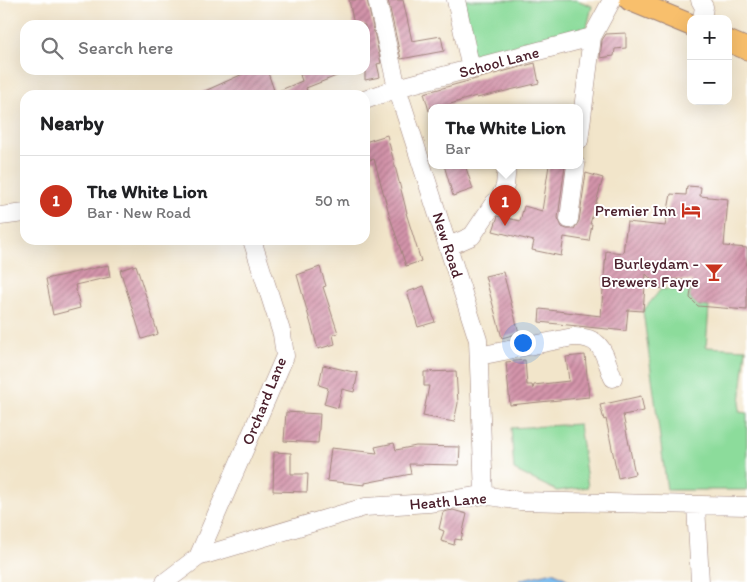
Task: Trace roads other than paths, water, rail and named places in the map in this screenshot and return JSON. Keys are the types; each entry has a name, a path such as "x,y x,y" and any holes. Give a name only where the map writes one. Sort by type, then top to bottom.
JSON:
{"main road":[{"path":"630,0 687,23"},
{"path":"732,43 747,49"}],"street":[{"name":"New Road","path":"377,0 397,88 478,340 484,495"},
{"path":"456,0 472,69"},
{"path":"583,109 592,38 612,0"},
{"path":"700,0 704,6 703,15"},
{"name":"School Lane","path":"370,98 397,88 592,38"},
{"path":"449,246 472,236 500,198 505,186 507,169"},
{"path":"569,219 575,169"},
{"path":"0,216 20,214"},
{"name":"Orchard Lane","path":"198,557 285,356 282,334 254,245"},
{"path":"479,356 586,337 595,340 604,355 613,378"},
{"name":"Heath Lane","path":"165,582 198,557 365,507 429,503 484,495 520,501 747,506"},
{"path":"696,505 700,582"}],"water":[{"path":"553,572 570,582 518,582 522,579"}],"place":[{"name":"Premier Inn","path":"691,210"},
{"name":"The White Lion","path":"505,226"},
{"name":"Burleydam - Brewers Fayre","path":"714,272"}]}
